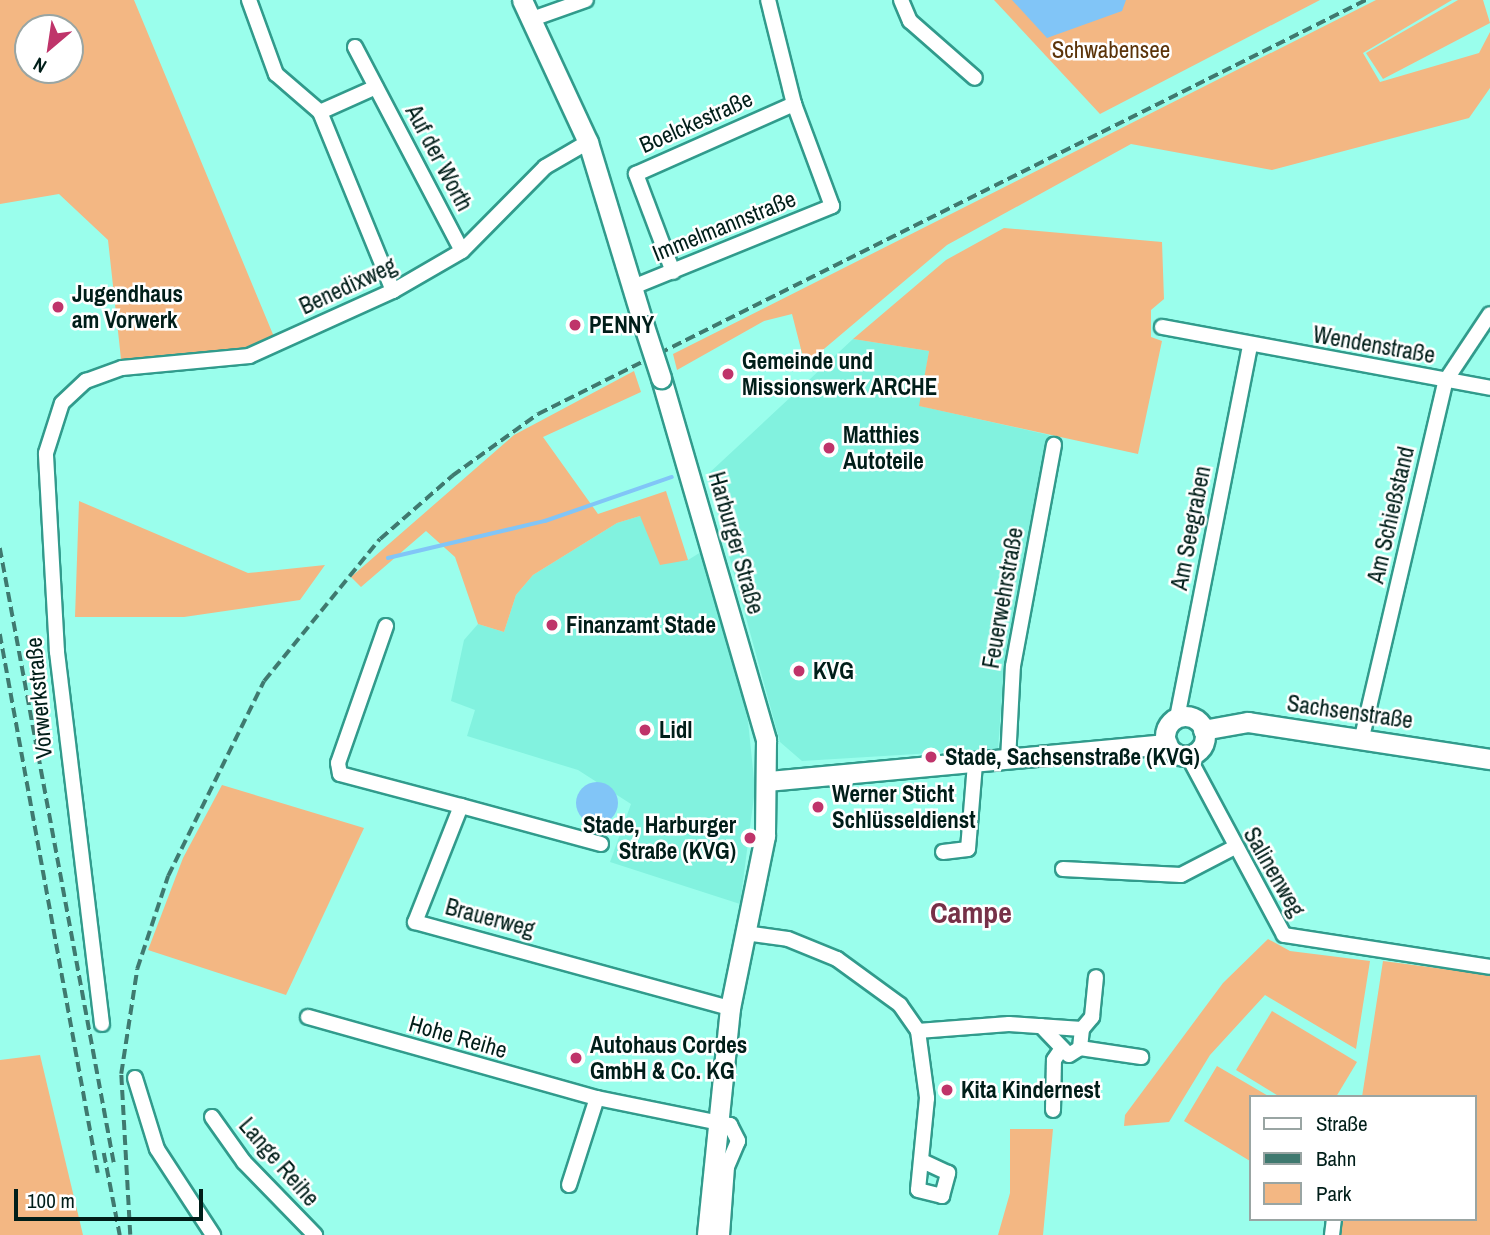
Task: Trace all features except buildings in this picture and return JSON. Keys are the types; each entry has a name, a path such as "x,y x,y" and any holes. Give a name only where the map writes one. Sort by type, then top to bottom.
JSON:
{"main road":[{"name":"Harburger Straße","path":"522,0 588,142 757,699 768,781 765,836 730,1008 706,1235"},
{"path":"768,781 1167,744 1188,756 1202,746 1203,730 1195,720 1177,718 1167,726 1167,744"},
{"name":"Sachsenstraße","path":"1203,730 1248,722 1362,737 1490,759"}],"street":[{"path":"249,0 276,74 320,112 393,291"},
{"path":"532,19 586,0"},
{"path":"768,0 794,104"},
{"path":"901,0 911,20 975,78"},
{"name":"Auf der Worth","path":"355,47 462,251"},
{"path":"320,112 376,87"},
{"name":"Immelmannstraße","path":"633,288 832,206 794,104"},
{"name":"Boelckestraße","path":"673,272 636,174 794,104"},
{"name":"Benedixweg","path":"86,381 168,360 249,356 393,291 462,251 545,167 588,142"},
{"name":"Am Schießstand","path":"1362,737 1446,380 1490,314"},
{"name":"Wendenstraße","path":"1162,327 1250,346 1490,388"},
{"name":"Am Seegraben","path":"1177,718 1250,346"},
{"name":"Vorwerkstraße","path":"86,381 62,403 46,453 61,714 102,1024"},
{"name":"Feuerwehrstraße","path":"1008,760 1013,666 1054,446"},
{"path":"386,626 338,763 340,774 601,844"},
{"name":"Salinenweg","path":"1188,756 1274,926 1294,940 1490,967"},
{"path":"943,852 968,849 975,763"},
{"name":"Brauerweg","path":"461,806 415,922 730,1008"},
{"path":"1063,869 1181,875 1233,848"},
{"path":"745,933 788,939 836,959 884,991 918,1031 927,1112 922,1161"},
{"path":"1080,1048 1082,1029 1092,1017 1096,977"},
{"name":"Hohe Reihe","path":"308,1017 597,1098 717,1122"},
{"path":"918,1031 1041,1026 1082,1029"},
{"path":"1041,1026 1060,1051 1069,1055 1080,1048 1141,1057"},
{"path":"1053,1110 1054,1060 1060,1051"},
{"path":"135,1078 157,1149 213,1235"},
{"path":"569,1185 597,1098"},
{"name":"Lange Reihe","path":"212,1116 244,1162 313,1235"},
{"path":"717,1122 730,1125 738,1141 727,1167 722,1235"}],"shaded area":[{"path":"853,339 929,351 920,406 1049,435 1004,668 998,749 802,761 780,742 707,475"},
{"path":"640,516 688,560 701,552 725,628 748,721 755,789 740,904 610,862 631,804 578,770 467,736 475,710 451,701 464,640 478,624 504,632 516,595 533,575 617,523"}],"green space":[{"path":"0,0 134,0 277,344 249,356 122,368 108,240 59,194 0,204"},
{"name":"Schwabensee","path":"994,0 1320,0 1100,114"},
{"path":"1376,0 1452,0 1363,53 1380,82 1479,53 1490,32 1490,88 1469,118 1272,170 1131,144 947,245 805,365 792,314 764,321 677,370 673,354"},
{"path":"1458,0 1483,0 1490,23 1383,79 1366,53"},
{"path":"1004,228 1162,242 1164,299 1151,310 1151,337 1162,341 1138,454 919,406 929,351 853,339 946,260"},
{"path":"634,371 641,392 543,437 598,514 666,491 688,560 660,565 640,516 617,523 533,575 516,595 504,632 478,624 455,557 426,531 361,587 351,577 514,435"},
{"path":"79,501 248,573 325,565 300,600 184,617 75,617"},
{"path":"222,785 364,828 286,995 148,950 183,858"},
{"path":"1268,939 1290,951 1370,961 1356,1049 1265,995 1210,1055 1169,1122 1124,1126 1125,1115 1223,983"},
{"path":"1383,961 1490,975 1490,1235 1340,1235 1343,1221 1476,1221 1476,1095 1362,1095"},
{"path":"1272,1011 1357,1062 1337,1095 1277,1095 1236,1070"},
{"path":"40,1055 83,1235 0,1235 0,1060"},
{"path":"1217,1066 1267,1095 1248,1095 1248,1160 1184,1121"},
{"path":"1010,1129 1053,1129 1043,1235 998,1235 1010,1193"}],"water":[{"name":"Schwabensee","path":"1012,0 1126,0 1122,11 1047,38"},
{"path":"597,782 612,788 618,803 612,818 597,824 582,818 576,803 582,788"}],"waterway":[{"path":"388,558 545,521 672,477"}],"railway":[{"path":"130,1235 121,1074 137,969 168,876 264,681 380,539 452,476 538,414 1366,0"},
{"path":"0,548 114,1163"},
{"path":"0,634 98,1173"},
{"path":"104,1153 120,1235"}],"place":[{"name":"Jugendhaus am Vorwerk","path":"58,307"},
{"name":"PENNY","path":"575,325"},
{"name":"Gemeinde und Missionswerk ARCHE","path":"728,374"},
{"name":"Matthies Autoteile","path":"829,448"},
{"name":"Finanzamt Stade","path":"552,625"},
{"name":"KVG","path":"799,671"},
{"name":"Lidl","path":"645,730"},
{"name":"Stade, Sachsenstraße (KVG)","path":"931,757"},
{"name":"Werner Sticht Schlüsseldienst","path":"818,807"},
{"name":"Stade, Harburger Straße (KVG)","path":"750,838"},
{"name":"Autohaus Cordes GmbH & Co. KG","path":"576,1058"},
{"name":"Kita Kindernest","path":"947,1090"}],"district":[{"name":"Campe","path":"971,912"}]}
